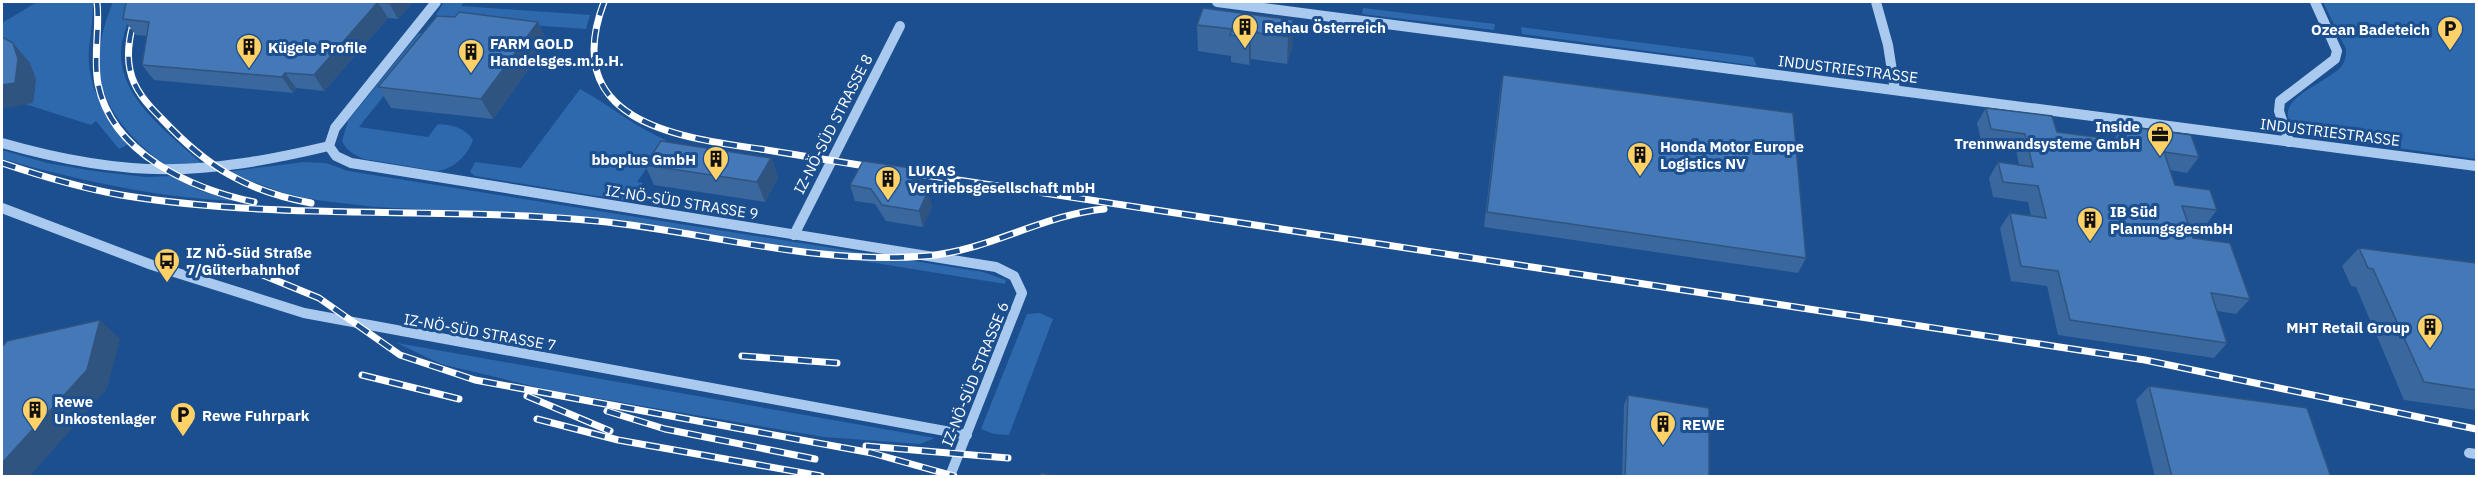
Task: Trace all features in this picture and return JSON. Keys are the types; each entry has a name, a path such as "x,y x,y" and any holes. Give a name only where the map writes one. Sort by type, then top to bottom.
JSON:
{"street":[{"path":"2,143 49,157 108,168 150,171 212,168 292,155 329,146 335,128 347,111 436,2"},
{"name":"INDUSTRIESTRASSE","path":"1216,2 2476,166"},
{"path":"1876,2 1888,45 1895,90"},
{"path":"2289,142 2279,111 2280,100 2335,59 2337,51 2315,2"},
{"name":"IZ-NÖ-SÜD STRASSE 8","path":"794,235 900,26"},
{"name":"IZ-NÖ-SÜD STRASSE 9","path":"329,146 336,156 351,163 996,267 1011,273 1020,282"},
{"name":"IZ-NÖ-SÜD STRASSE 7","path":"2,208 108,251 218,288 304,313 967,435"},
{"name":"IZ-NÖ-SÜD STRASSE 6","path":"950,477 1023,293 1020,282"}],"shaded area":[{"path":"37,2 93,2 89,62 94,88 112,123 129,144 119,149 96,121 91,125 25,104 33,102 36,79 2,46 2,23"},
{"path":"113,2 134,2 122,42 121,61 134,95 159,125 201,163 164,165 127,130 114,112 105,94 100,74 100,52 104,29"},
{"path":"444,2 464,2 461,6 590,15 586,29 443,19 436,15"},
{"path":"2323,2 2476,2 2476,159 2305,135 2292,124 2288,114 2298,96 2341,67 2345,59 2346,49"},
{"path":"1363,8 1495,24 1494,30 1362,14"},
{"path":"1521,27 1753,57 1757,66 1522,34"},
{"path":"437,29 359,127 428,137 438,124 453,126 462,129 473,140 467,151 454,165 437,171 364,159 351,152 342,141 348,121 418,34"},
{"path":"580,89 643,129 666,140 637,182 643,183 633,198 628,201 475,176 470,172 475,162 521,168"},
{"path":"2,150 47,163 94,171 146,177 172,176 198,190 237,201 147,192 89,181 2,159"},
{"path":"304,162 326,163 348,171 983,272 1006,280 1005,284 599,218 376,207 323,201 290,195 225,172"},
{"path":"1040,313 1053,319 1009,435 994,434 981,429 1027,314"},
{"path":"397,343 935,438 920,444 824,437 549,390 441,364"}],"building":[{"path":"126,2 378,2 314,75 285,73 282,77 142,65 149,22 123,19"},
{"path":"1203,8 1293,20 1288,37 1251,32 1249,38 1230,35 1232,29 1197,25"},
{"path":"459,12 538,22 481,99 378,87 437,16 455,17"},
{"path":"2,37 13,43 18,59 15,83 2,85"},
{"name":"Honda Motor Europe Logistics NV","path":"1503,75 1793,113 1806,258 1487,212"},
{"name":"IB Süd PlanungsgesmbH","path":"1986,108 2052,116 2057,132 2128,141 2123,126 2191,135 2199,157 2164,152 2175,185 2210,190 2217,210 2182,206 2193,238 2230,243 2250,299 2211,293 2227,343 2070,320 2058,271 2021,266 2010,213 2046,218 2038,186 2003,182 1998,162 2033,167 2025,134 1991,129"},
{"path":"661,141 771,158 757,182 645,165"},
{"path":"863,161 918,169 908,189 928,191 919,211 882,205 871,189 850,185"},
{"name":"MHT Retail Group","path":"2359,248 2476,263 2476,390 2424,382 2373,269 2368,268"},
{"path":"100,320 87,370 2,463 2,347 7,341"},
{"path":"2149,386 2307,408 2331,477 2172,477"},
{"name":"REWE","path":"1628,395 1709,408 1709,477 1625,477"},
{"path":"1041,473 1059,477 1040,477"}],"railway":[{"path":"97,2 98,84 106,109 120,130 137,149 181,177 205,188 254,202"},
{"path":"139,2 128,53 132,77 147,103 179,136 212,164 247,184 267,192 311,203"},
{"path":"604,2 594,42 597,73 611,98 633,116 661,129 693,138 878,168"},
{"path":"2,163 91,189 180,203 299,211 478,214 597,221 802,252 884,258 949,253 993,241 1059,218 1104,209"},
{"path":"905,172 2145,360 2476,429"},
{"path":"258,273 319,298 400,355 475,380 872,453 954,476"},
{"path":"742,356 837,363"},
{"path":"362,375 459,399"},
{"path":"527,396 610,431"},
{"path":"607,411 665,429 815,459"},
{"path":"537,419 618,440 821,476"},
{"path":"866,446 1008,458"}],"place":[{"name":"Rehau Österreich","path":"1245,50"},
{"name":"Ozean Badeteich","path":"2450,52"},
{"name":"Kügele Profile","path":"249,70"},
{"name":"FARM GOLD Handelsges.m.b.H.","path":"471,75"},
{"name":"Inside Trennwandsysteme GmbH","path":"2160,158"},
{"name":"Honda Motor Europe Logistics NV","path":"1640,178"},
{"name":"bboplus GmbH","path":"716,182"},
{"name":"LUKAS Vertriebsgesellschaft mbH","path":"888,202"},
{"name":"IB Süd PlanungsgesmbH","path":"2090,243"},
{"name":"IZ NÖ-Süd Straße 7/Güterbahnhof","path":"167,284"},
{"name":"MHT Retail Group","path":"2430,350"},
{"name":"Rewe Unkostenlager","path":"35,433"},
{"name":"Rewe Fuhrpark","path":"183,438"},
{"name":"REWE","path":"1663,447"}]}
